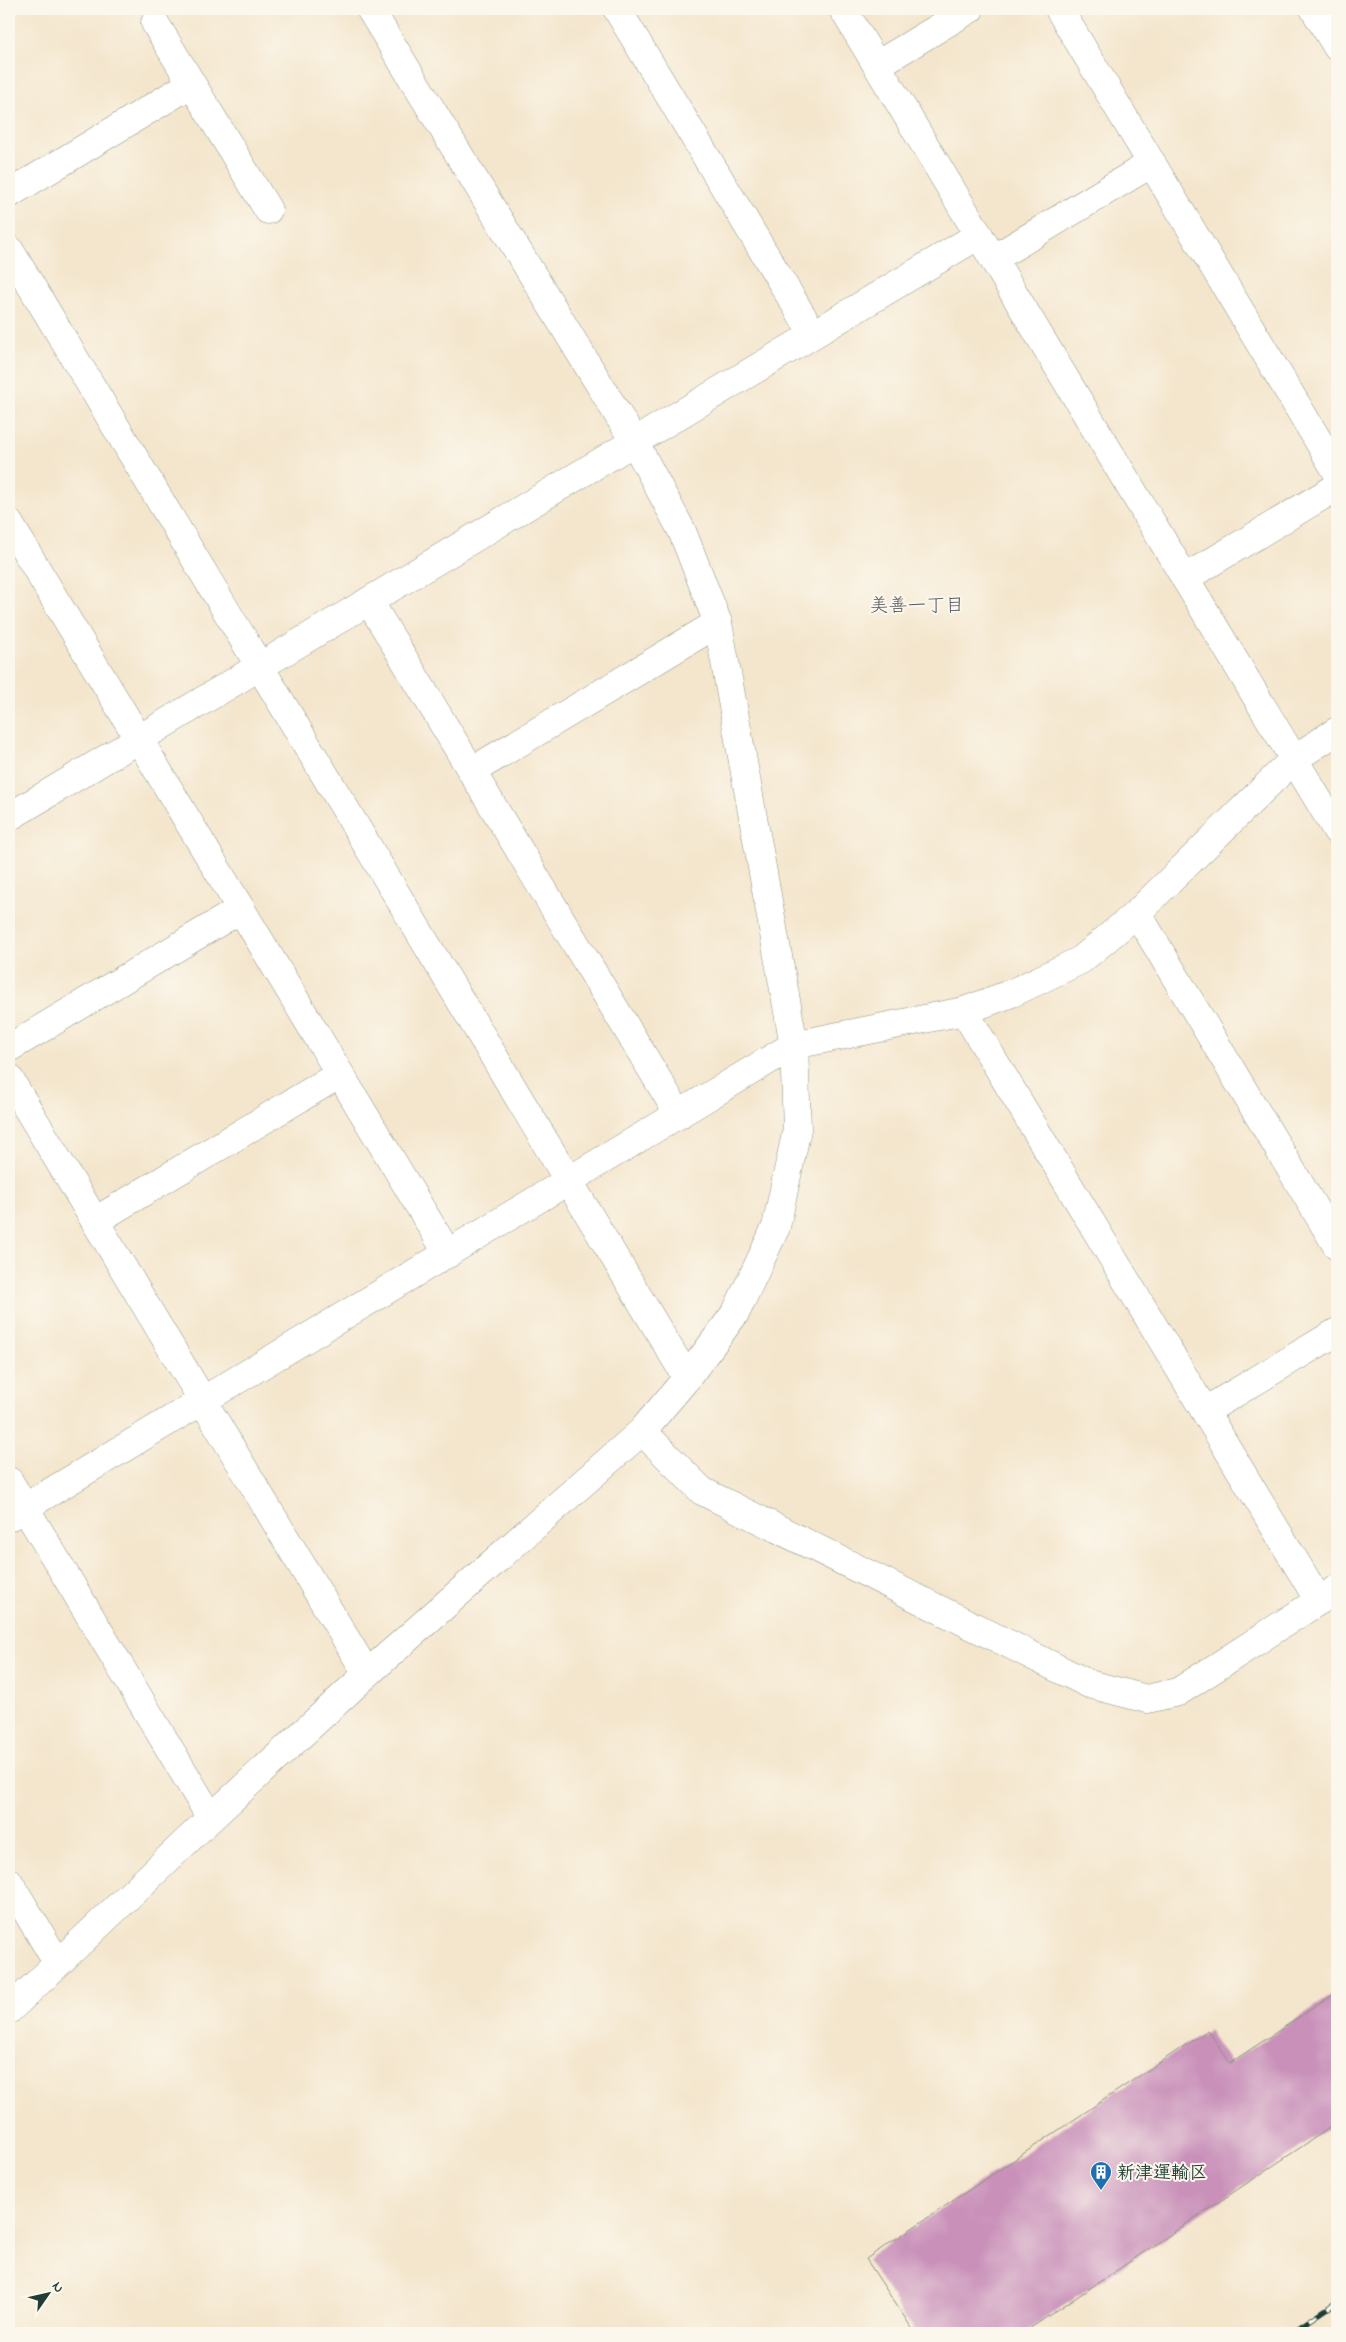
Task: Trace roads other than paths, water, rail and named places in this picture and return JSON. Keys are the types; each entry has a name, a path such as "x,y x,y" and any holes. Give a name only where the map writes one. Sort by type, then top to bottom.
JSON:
{"street":[{"path":"9,2010 57,1962 367,1674 642,1431 687,1378 736,1312 776,1228 797,1129 794,1045 718,623 682,531 634,441 370,9"},
{"path":"617,9 813,334"},
{"path":"843,9 1337,831"},
{"path":"877,65 970,9"},
{"path":"1059,9 1337,472"},
{"path":"1314,9 1337,47"},
{"path":"155,23 268,210"},
{"path":"9,194 192,84"},
{"path":"994,259 1152,163"},
{"path":"9,817 979,235"},
{"path":"9,250 687,1378"},
{"path":"1185,578 1337,487"},
{"path":"9,523 448,1254"},
{"path":"369,600 679,1115"},
{"path":"472,771 718,623"},
{"path":"17,1512 794,1045 964,1010 1012,992 1081,960 1137,913 1294,759 1337,731"},
{"path":"9,1048 241,909"},
{"path":"1137,913 1337,1246"},
{"path":"642,1431 702,1491 1089,1684 1147,1699 1178,1692 1328,1595 1205,1411 964,1010"},
{"path":"95,1221 340,1074"},
{"path":"9,1078 367,1674"},
{"path":"1205,1411 1337,1332"},
{"path":"9,1481 17,1512 211,1818"},
{"path":"9,1882 57,1962"}],"railway":[{"path":"1291,2333 1337,2302"},
{"path":"1328,2333 1337,2327"}],"place":[{"name":"新津運輸区","path":"1101,2191"}],"district":[{"name":"美善一丁目","path":"917,604"}]}
